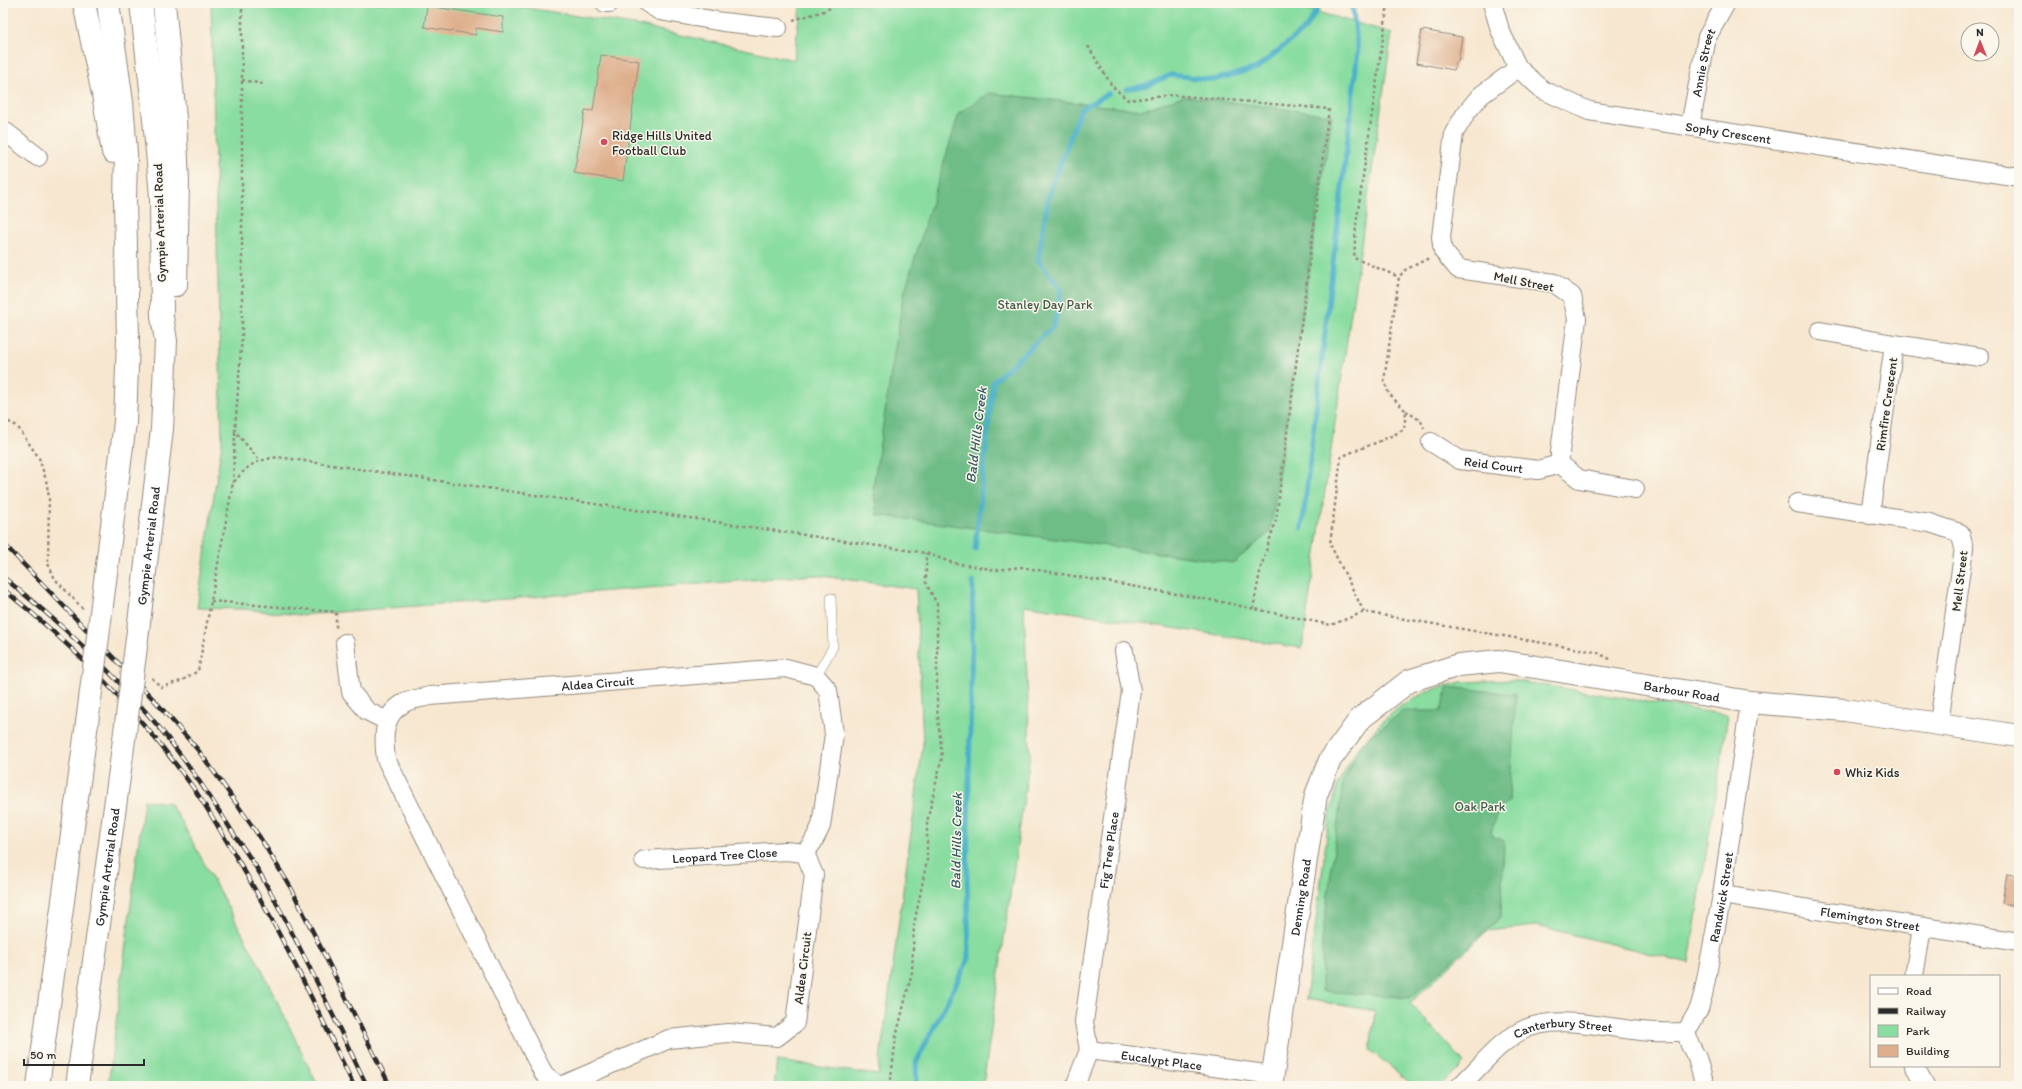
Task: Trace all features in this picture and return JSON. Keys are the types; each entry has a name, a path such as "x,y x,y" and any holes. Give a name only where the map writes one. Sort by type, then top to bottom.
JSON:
{"main road":[{"path":"84,3 104,94 112,146 115,188 125,200"},
{"path":"38,1086 87,723 125,422 128,340 125,200 126,153 122,102 108,3"},
{"name":"Gympie Arterial Road","path":"77,1086 122,755 162,429 166,341 162,317 161,196 152,97 141,3"},
{"path":"164,3 175,120 178,182 174,319 166,341"},
{"name":"Barbour Road","path":"1360,719 1409,681 1460,665 1489,661 1750,702 1845,710 2019,736"},
{"name":"Denning Road","path":"1272,1080 1316,795 1330,760 1360,719"}],"street":[{"path":"605,3 610,3"},
{"path":"647,3 660,11 723,22 778,28"},
{"name":"Sophy Crescent","path":"1492,3 1500,30 1518,68 1542,90 1589,111 2019,177"},
{"name":"Annie Street","path":"1690,126 1707,37 1726,3"},
{"path":"1443,250 1441,237 1454,133 1466,113 1480,96 1518,68"},
{"path":"3,130 38,157"},
{"name":"Mell Street","path":"1443,250 1458,269 1554,283 1572,296 1577,319 1560,452 1560,464"},
{"name":"Rimfire Crescent","path":"1820,331 1894,344 1870,515"},
{"path":"1894,344 1980,357"},
{"name":"Reid Court","path":"1431,442 1460,460 1538,470 1560,464"},
{"path":"1560,464 1579,479 1636,489"},
{"name":"Mell Street","path":"1796,503 1930,523 1960,533 1964,548 1939,723"},
{"path":"345,643 351,692 367,710 387,721"},
{"name":"Fig Tree Place","path":"1089,1050 1084,1022 1131,691 1124,651"},
{"name":"Aldea Circuit","path":"805,853 814,875 795,1023 777,1037 728,1033 669,1039 560,1086 544,1074 386,759 383,737 387,721 392,713 406,702 430,696 786,668 816,676"},
{"path":"805,853 813,842 821,826 834,734 828,690 816,676"},
{"name":"Randwick Street","path":"1686,1032 1699,1009 1703,995 1722,895 1750,702"},
{"name":"Leopard Tree Close","path":"644,860 786,851 805,853"},
{"name":"Flemington Street","path":"1722,895 1922,928 2019,942"},
{"path":"1914,975 1922,928"},
{"name":"Canterbury Street","path":"1460,1086 1504,1042 1521,1031 1543,1024 1557,1022 1643,1032 1686,1032"},
{"path":"1686,1032 1690,1045 1697,1058 1704,1086"},
{"path":"1075,1086 1089,1050"},
{"name":"Eucalypt Place","path":"1089,1050 1272,1080"},
{"path":"1915,1067 1925,1086"}],"lane":[{"path":"816,676 833,647 832,598"}],"path":[{"path":"242,3 242,335 233,483 211,601 336,612 336,626 345,643"},
{"path":"778,28 796,18 824,11 840,3"},
{"path":"1198,3 1204,3"},
{"path":"1388,3 1356,225 1354,258 1399,277"},
{"path":"1088,46 1112,86 1128,100 1172,95 1329,109 1276,520 1261,567 1253,608"},
{"path":"242,80 263,84"},
{"path":"1431,442 1421,421 1406,411 1389,394 1384,381 1399,277 1405,270 1443,250"},
{"path":"1364,612 1330,544 1341,457 1359,448 1392,437 1404,429 1406,411"},
{"path":"235,431 258,460"},
{"path":"233,483 245,468 258,460 278,457 286,458 926,553 953,562 997,570 1021,567 1253,608 1331,625 1364,612 1596,652 1613,660"},
{"path":"890,1086 896,1037 912,972 914,925 926,860 927,822 942,757 937,708 937,604 926,583 926,553"}],"green space":[{"name":"Stanley Day Park","path":"211,3 496,3 640,26 794,60 800,7 805,3 1285,3 1392,33 1302,648 1024,605 1030,755 983,1086 774,1086 777,1061 878,1075 923,744 916,589 815,575 300,615 243,609 197,608 222,442"},
{"path":"989,93 1141,110 1184,96 1332,115 1270,532 1233,563 877,515 873,488 903,297 959,113"},
{"name":"Oak Park","path":"1512,680 1728,715 1689,963 1537,926 1487,931 1410,1003 1464,1063 1441,1086 1414,1086 1370,1050 1375,1011 1306,999 1329,818 1338,784 1357,749 1383,721 1401,706 1427,691 1461,682"},
{"path":"1448,687 1516,694 1509,801 1499,810 1491,832 1494,837 1504,841 1501,917 1410,998 1322,991 1322,940 1343,782 1363,742 1403,711 1441,711"},
{"path":"144,800 169,803 180,819 260,966 318,1086 108,1086"}],"building":[{"path":"427,6 503,17 503,32 476,28 476,35 424,27"},
{"path":"1422,30 1462,37 1458,62 1456,62 1454,70 1416,63"},
{"name":"Ridge Hills United Football Club","path":"601,55 639,61 623,181 574,173 585,110 593,111"},
{"path":"2007,874 2019,876 2019,906 2002,903"}],"waterway":[{"name":"Bald Hills Creek","path":"1127,89 1147,85 1171,75 1214,80 1257,68 1306,28 1321,3"},
{"path":"1302,528 1358,51 1352,3"},
{"name":"Bald Hills Creek","path":"975,549 993,382 1054,326 1061,290 1038,260 1049,194 1081,109 1109,93"},
{"name":"Bald Hills Creek","path":"917,1086 916,1063 969,958 967,882 973,582"}],"railway":[{"path":"3,543 156,702 198,750 220,780 259,836 291,888 390,1086"},
{"path":"3,577 62,627 118,681 152,719 185,761 263,878 306,959 367,1086"},
{"path":"3,589 79,655 102,679 169,755 195,790 249,879 281,937 354,1086"}],"place":[{"name":"Ridge Hills United Football Club","path":"604,142"},
{"name":"Whiz Kids","path":"1837,772"}]}
